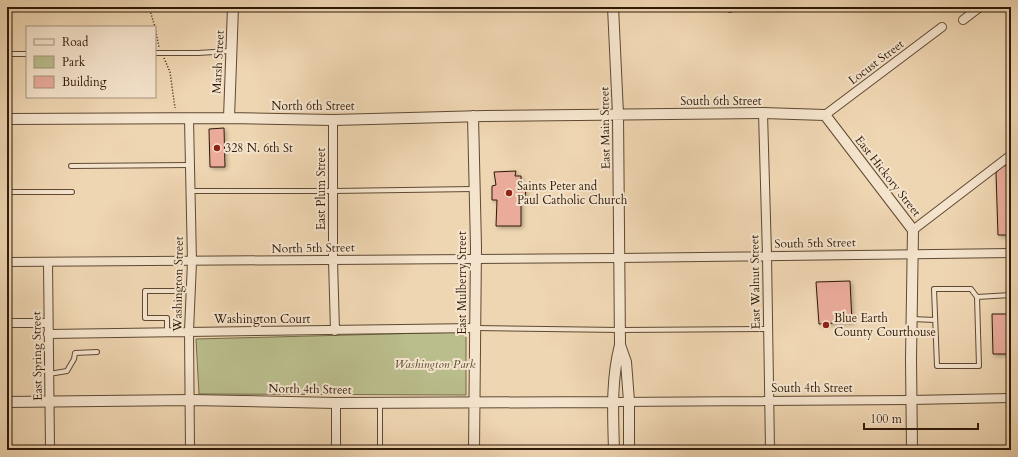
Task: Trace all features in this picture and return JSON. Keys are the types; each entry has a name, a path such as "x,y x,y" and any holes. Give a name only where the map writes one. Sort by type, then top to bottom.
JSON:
{"street":[{"name":"Marsh Street","path":"229,118 233,7"},
{"name":"East Main Street","path":"614,7 618,114 620,330 620,345 615,363 613,402 614,450"},
{"path":"963,20 980,7"},
{"name":"Locust Street","path":"825,115 942,27"},
{"name":"South 6th Street","path":"618,114 763,113 825,115"},
{"name":"East Walnut Street","path":"763,113 770,450"},
{"name":"North 6th Street","path":"7,119 229,118 333,120 618,114"},
{"name":"East Hickory Street","path":"825,115 913,230 911,400 912,450"},
{"name":"East Mulberry Street","path":"473,116 476,259 474,450"},
{"name":"Washington Street","path":"189,119 192,262 189,331 191,400 190,450"},
{"name":"East Plum Street","path":"333,120 333,260 335,331"},
{"path":"913,230 1011,155"},
{"name":"South 5th Street","path":"619,258 1011,253"},
{"name":"North 5th Street","path":"7,262 192,262 619,258"},
{"name":"East Spring Street","path":"48,262 50,450"},
{"path":"7,323 48,323"},
{"name":"Washington Court","path":"48,334 167,331 335,331 475,328"},
{"name":"East Main Street","path":"620,345 626,362 629,401 629,450"},
{"name":"South 4th Street","path":"613,402 1011,398"},
{"name":"North 4th Street","path":"7,402 191,400 336,403 613,402"},
{"path":"336,403 336,450"}],"lane":[{"path":"156,53 231,51"},
{"path":"7,54 26,54"},
{"path":"71,166 190,165"},
{"path":"190,191 474,189"},
{"path":"7,192 72,192"},
{"path":"971,289 977,297 979,366 937,366 935,320 934,290 971,289"},
{"path":"167,331 167,318 145,318 145,291 191,291"},
{"path":"977,297 1011,295"},
{"path":"912,320 935,320"},
{"path":"475,328 620,330 768,329"},
{"path":"49,374 67,371 74,359 75,353 98,352"},
{"path":"380,403 380,450"}],"path":[{"path":"149,7 154,26"},
{"path":"156,32 162,54 170,72 175,108"}],"green space":[{"name":"Washington Park","path":"466,332 466,395 199,394 196,339"}],"building":[{"name":"328 N. 6th St","path":"224,128 225,167 210,167 209,129"},
{"path":"1011,165 1011,235 998,235 996,173 1002,166"},
{"name":"Saints Peter and Paul Catholic Church","path":"516,171 515,176 521,176 521,185 526,185 525,200 521,200 521,226 496,226 497,200 492,200 492,186 496,185 494,172"},
{"path":"850,281 852,322 819,324 816,282"},
{"path":"992,314 1011,314 1011,354 993,354"}],"place":[{"name":"328 N. 6th St","path":"217,148"},
{"name":"Saints Peter and Paul Catholic Church","path":"509,193"},
{"name":"Blue Earth County Courthouse","path":"826,325"}]}
